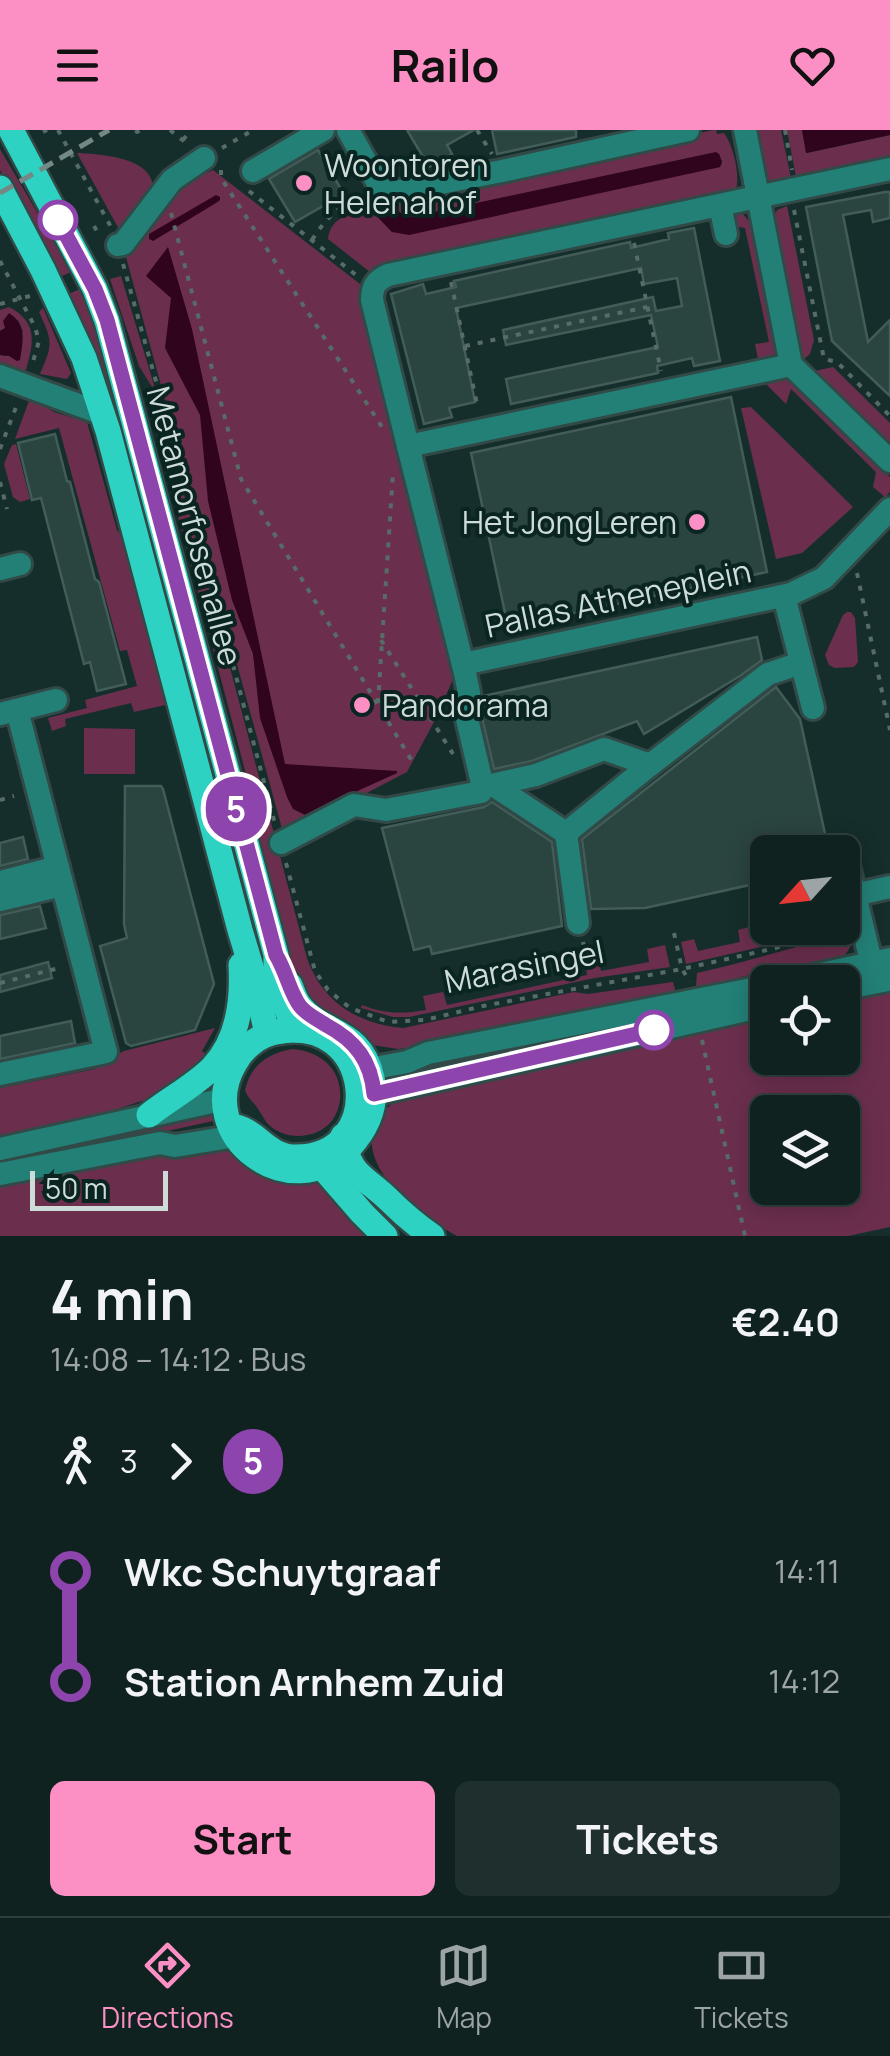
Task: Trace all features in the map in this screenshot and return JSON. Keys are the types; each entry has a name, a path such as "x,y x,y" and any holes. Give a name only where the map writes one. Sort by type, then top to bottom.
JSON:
{"main road":[{"name":"Metamorfosenallee","path":"11,130 107,320 276,955 286,971 302,1022"},
{"name":"Metamorfosenallee","path":"0,188 77,342 102,414 267,1034"},
{"path":"149,1116 201,1077 220,1056 241,1008 240,930"},
{"path":"302,1022 349,1038 365,1071 369,1118 323,1168 301,1172 274,1167 254,1156 233,1131 225,1098 229,1076 247,1047 267,1034 302,1022"},
{"path":"348,1143 365,1071"},
{"path":"233,1131 244,1128 265,1147 286,1156 320,1153 348,1143"},
{"path":"348,1143 384,1195 432,1236"},
{"path":"323,1168 385,1236"}],"street":[{"path":"246,176 323,130"},
{"path":"348,130 384,194 688,130"},
{"path":"745,130 790,365 890,461"},
{"path":"121,255 123,244 172,180 213,164"},
{"path":"372,287 388,275 890,169"},
{"path":"720,204 726,234"},
{"name":"Pallas Atheneplein","path":"372,287 372,300 463,664 784,596 824,578 887,508"},
{"path":"408,446 790,365"},
{"path":"0,376 102,414"},
{"path":"784,596 813,708"},
{"path":"566,833 768,674 801,662"},
{"path":"463,664 469,693 463,702 488,786 566,833"},
{"path":"0,1074 106,1052 60,876 8,712 56,700"},
{"path":"281,843 354,806 386,810 481,792 488,786 536,776 604,749 650,765"},
{"path":"566,833 578,923"},
{"path":"0,882 60,876"},
{"path":"0,900 60,876"},
{"path":"860,894 890,887"},
{"path":"860,918 882,971"},
{"name":"Marasingel","path":"365,1071 696,1011 750,992"},
{"name":"Marasingel","path":"365,1071 406,1051 428,1054 696,1011 750,1006"},
{"path":"0,1149 225,1098"},
{"path":"0,1174 160,1143 175,1146 233,1131"}],"path":[{"name":"Metamorfosenallee","path":"58,130 110,224 121,255 281,843"},
{"path":"183,140 191,130"},
{"path":"213,164 253,130"},
{"path":"477,130 502,171"},
{"path":"784,130 824,358 837,362 890,416"},
{"path":"213,164 230,176"},
{"path":"213,164 384,431"},
{"path":"246,176 312,240 372,287"},
{"path":"312,240 338,208 384,194"},
{"path":"169,205 241,479 412,762"},
{"path":"629,224 665,391"},
{"path":"447,262 482,430"},
{"path":"0,263 26,309"},
{"path":"0,304 21,300"},
{"path":"466,346 647,307"},
{"path":"378,705 394,465"},
{"path":"0,482 7,508"},
{"path":"844,558 857,572 858,594 890,730"},
{"path":"381,640 452,753"},
{"path":"882,694 890,692"},
{"path":"0,800 14,796"},
{"name":"Marasingel","path":"281,843 315,971 328,990 350,1008 376,1019 425,1020 682,969 863,924"},
{"path":"674,934 682,969 691,984 745,1236"},
{"path":"0,983 59,968"}],"shaded area":[{"path":"716,130 717,134 724,133 731,146 737,169 736,190 375,276 328,239 338,220 371,210 392,232 720,167 719,154 406,218 392,205 407,202 407,197"},
{"path":"752,130 781,130 792,183 768,184 764,180"},
{"path":"787,130 802,130 807,153 890,135 890,162 797,182"},
{"path":"802,130 890,130 890,135 806,153"},
{"path":"0,149 75,270 60,277 0,170"},
{"path":"716,152 722,162 720,167 409,235 392,232 371,210 392,205 406,218"},
{"path":"77,153 126,160 147,172 152,181 152,193 120,231"},
{"path":"213,170 369,291 361,303 455,675 407,772 284,836 126,257 181,185"},
{"path":"216,195 220,200 216,203 153,241 149,239 149,234"},
{"path":"787,206 814,340 804,359 798,357 772,221 777,210"},
{"path":"741,212 755,228 777,350 771,360 759,364 755,344 769,342 745,228 732,226 730,213"},
{"path":"168,247 192,329 285,764 397,771 305,815 293,809 287,797 260,718 253,654 232,600 208,501 200,415 165,348 171,298 146,276"},
{"path":"121,276 157,395 139,366 110,279"},
{"path":"82,288 104,347 281,1022 272,1024 89,343 69,294"},
{"path":"9,307 26,320 32,336 25,373 0,364 0,355 6,356 23,332 18,320 0,331 0,310"},
{"path":"43,308 71,373 67,379 40,374 50,343 39,312"},
{"path":"9,313 19,322 22,334 17,361 0,355 0,331 5,328 3,321"},
{"path":"833,367 890,423 890,449 810,372"},
{"path":"788,377 888,470 885,473 890,477 890,492 885,497 873,487 876,472 791,389 786,404 763,381"},
{"path":"30,398 54,412 87,422 117,530 128,541 170,704 134,712 131,703 65,719 66,726 52,731 48,718 87,708 85,700 137,686 127,650 120,651 59,428 15,439"},
{"path":"751,407 853,507 802,553 776,559 741,408"},
{"path":"16,444 30,499 20,502 13,497 4,464"},
{"path":"172,449 307,958 332,998 371,1022 403,1028 574,992 588,994 673,982 676,993 398,1049 372,1045 321,1013 298,985 289,962 256,846 243,763 175,504 169,450"},
{"path":"847,612 855,618 858,662 854,667 835,668 825,655"},
{"path":"84,728 135,729 135,774 84,774"},
{"path":"749,927 750,945 770,945 686,964 681,942 694,939 698,951 740,942 738,930"},
{"path":"665,945 670,967 595,978 409,1017 361,1008 362,1005 394,1012 426,1010 423,996 443,992 447,1005 587,975 585,961 598,958 601,971 649,962 647,949"},
{"path":"804,945 851,945 830,965 750,965 750,975 696,986 697,973"},
{"path":"890,990 890,1227 848,1236 457,1236 424,1215 391,1184 372,1149 373,1131 383,1112 409,1093 750,1015 750,1075 860,1075 860,997"},
{"path":"683,1010 685,1019 381,1085 379,1075"},
{"path":"215,1028 202,1051 210,1058 169,1092 0,1144 0,1088 95,1069 124,1051"},
{"path":"292,1049 312,1053 328,1064 340,1089 333,1120 308,1135 274,1129 245,1090 261,1062"},
{"path":"216,1109 218,1120 0,1167 0,1156"},
{"path":"197,1148 221,1148 318,1182 335,1194 373,1236 0,1236 0,1181 50,1177"}],"building":[{"path":"407,130 474,130 447,145 452,154 429,167"},
{"path":"492,130 576,130 576,137 497,154"},
{"name":"Woontoren Helenahof","path":"318,150 344,194 295,222 269,179"},
{"path":"890,192 890,218 873,222 871,210 843,215 868,342 890,320 890,396 832,341 806,207"},
{"path":"694,228 720,361 694,366 692,358 657,366 658,373 511,404 506,379 658,347 651,315 506,345 503,330 653,297 656,311 682,306 677,278 644,284 641,268 456,308 475,402 449,408 452,417 424,424 391,294 423,284 426,294 456,287 454,281 630,242 631,248 669,239 668,233"},
{"path":"731,397 767,572 508,627 471,453"},
{"path":"55,434 126,684 97,691 90,662 84,664 41,498 32,500 18,443"},
{"path":"757,637 762,660 644,734 637,721 532,761 494,769 479,705 483,696"},
{"path":"776,687 800,719 825,835 750,835 750,885 645,908 591,909 582,839"},
{"path":"125,786 163,789 214,984 195,1030 131,1046 126,1043 100,946 127,938"},
{"path":"492,802 552,842 562,926 432,954 430,946 414,950 382,828 484,807"},
{"path":"23,837 28,859 0,866 0,843"},
{"path":"40,906 46,928 0,939 0,915"},
{"path":"48,962 52,978 0,992 0,975"},
{"path":"71,1021 75,1043 0,1059 0,1036"}],"railway":[{"path":"0,193 109,130"}],"bus line":[{"name":"5","path":"58,220 107,320 246,849 276,955 296,1000 308,1014 349,1038 358,1048 370,1069 374,1094 654,1030"}],"place":[{"name":"Woontoren Helenahof","path":"304,183"},
{"name":"Het JongLeren","path":"697,522"},
{"name":"Pandorama","path":"362,705"}]}
